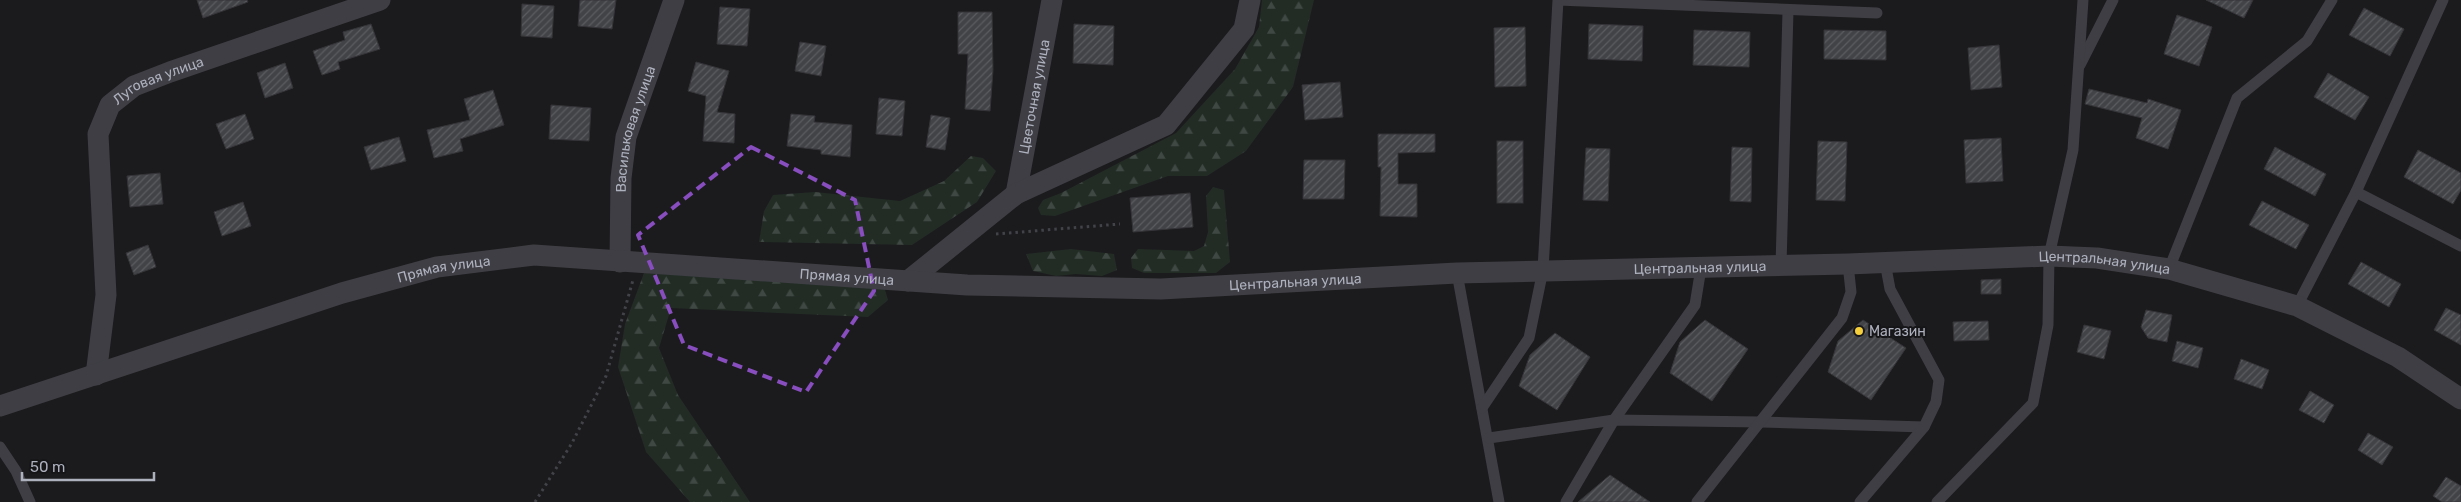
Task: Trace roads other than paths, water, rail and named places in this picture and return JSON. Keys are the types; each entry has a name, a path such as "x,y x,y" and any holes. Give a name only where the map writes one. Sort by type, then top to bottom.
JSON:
{"street":[{"name":"Луговая улица","path":"96,375 106,295 98,134 110,105 134,86 170,72 380,0"},
{"name":"Васильковая улица","path":"629,262 621,178 626,137 674,0"},
{"name":"Цветочная улица","path":"1016,194 1052,0"},
{"path":"908,282 1016,194 1166,125 1244,29 1250,0"},
{"name":"Прямая улица","path":"0,406 342,293 437,267 534,255 908,282"},
{"name":"Центральная улица","path":"908,282 1161,289 1543,270 1781,266 2049,256 2097,258 2169,269 2297,306 2398,357 2461,399"}],"lane":[{"path":"1482,408 1529,338 1543,270 1558,0 1788,11 1877,13"},
{"path":"1937,502 2033,403 2048,325 2049,256 2073,150 2082,0"},
{"path":"2077,71 2114,0"},
{"path":"2169,269 2238,98 2307,40 2332,0"},
{"path":"2297,306 2356,192 2443,0"},
{"path":"1781,266 1788,11"},
{"path":"2356,192 2461,246"},
{"path":"1860,502 1924,428 1936,402 1939,380 1930,359 1890,289 1885,262"},
{"path":"1697,502 1842,318 1851,292 1848,264"},
{"path":"1566,502 1614,420 1695,305 1701,268"},
{"path":"1456,273 1500,502"},
{"path":"1489,438 1614,420 1761,422 1924,428"},
{"path":"0,448 16,471 30,502"}],"place":[{"name":"Магазин","path":"1859,331"}]}
